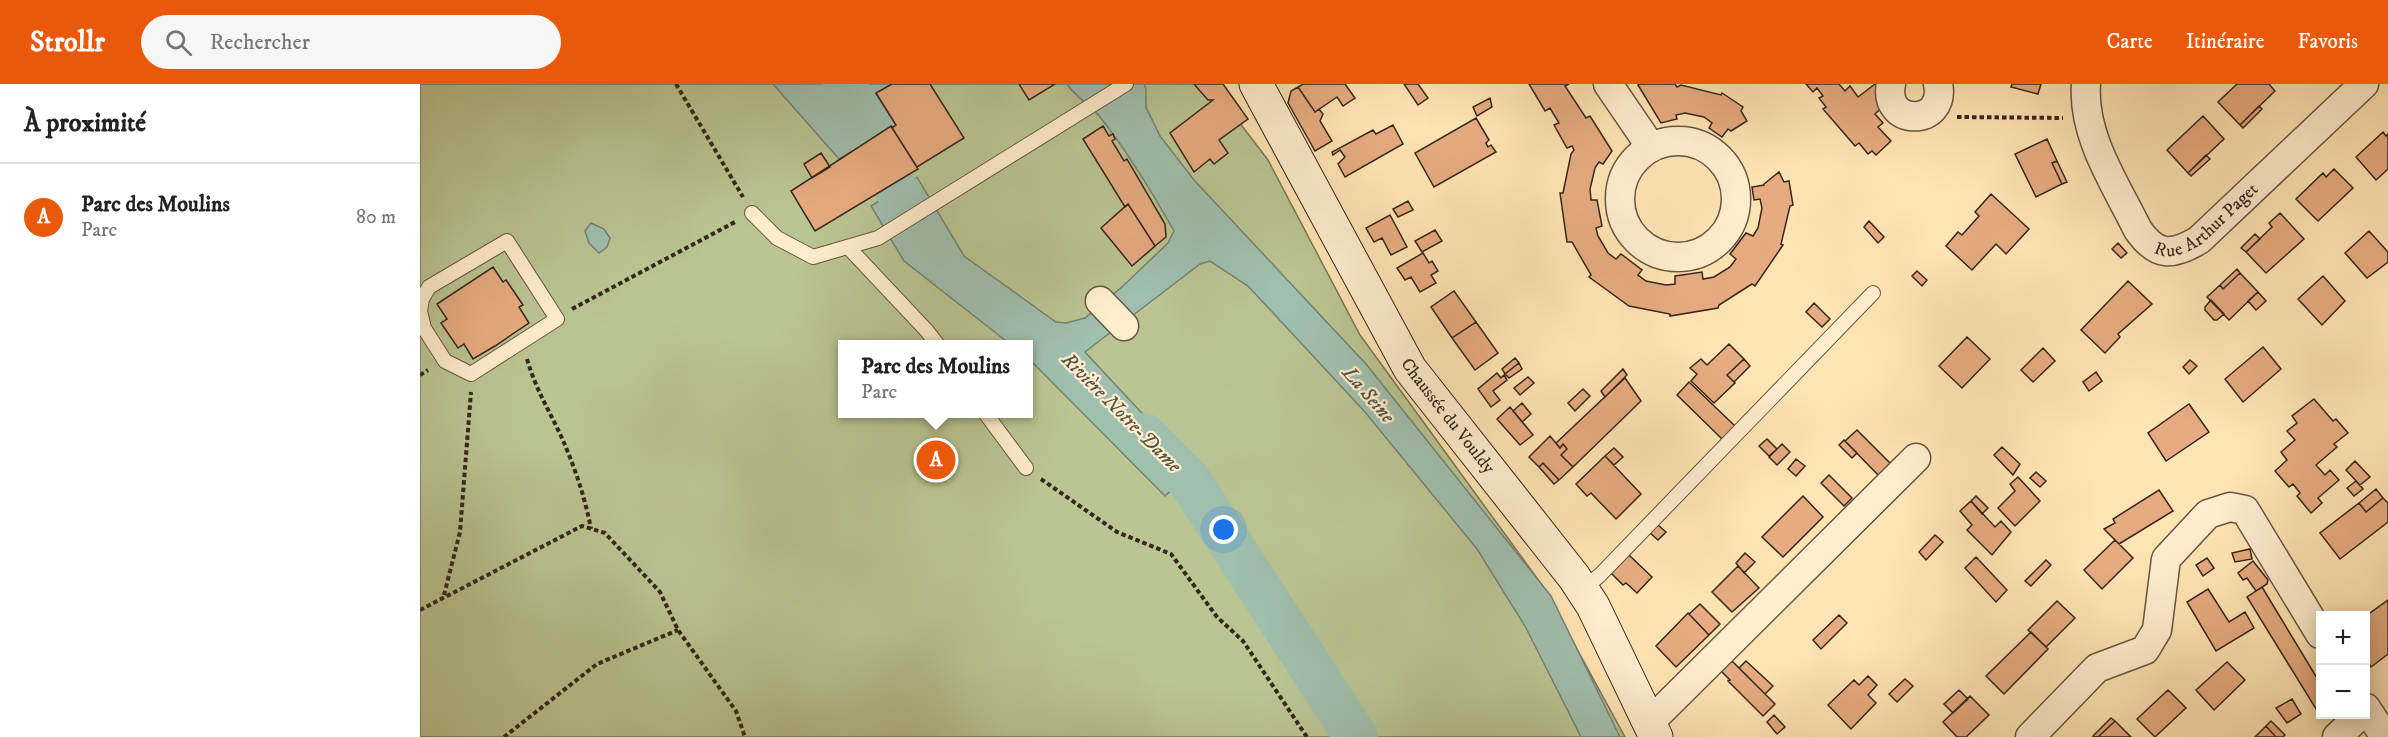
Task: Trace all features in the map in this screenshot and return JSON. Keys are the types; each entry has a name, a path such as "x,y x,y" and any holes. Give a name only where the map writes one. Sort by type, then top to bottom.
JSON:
{"street":[{"name":"Chaussée du Vouldy","path":"1256,84 1410,369 1593,606 1653,730"},
{"path":"1608,84 1650,147"},
{"path":"1891,84 1891,98 1899,111 1914,117 1921,116 1936,96"},
{"name":"Rue Arthur Paget","path":"2086,84 2085,96 2094,141 2138,230 2146,242 2163,252 2182,250 2199,240 2364,84"},
{"path":"1668,141 1687,141 1705,147 1720,158 1731,173 1736,191 1736,210 1730,228 1718,242 1701,253 1682,258 1662,256 1644,247 1629,233 1621,215 1619,195 1629,167 1650,147 1668,141"},
{"path":"1100,301 1124,326"},
{"path":"1653,730 1916,458"},
{"path":"2030,737 2097,668 2145,650 2157,630 2166,559 2208,514 2230,507 2245,510 2316,627"},
{"path":"2370,717 2385,737"},
{"path":"2337,737 2356,719"}],"lane":[{"path":"752,213 777,238 813,257 878,238 1126,84"},
{"path":"507,241 557,319 471,374 445,361 424,328 420,311 422,299 429,286 507,241"},
{"path":"848,247 933,340"},
{"path":"1582,590 1608,567 1874,293"},
{"path":"989,418 1026,468"}],"path":[{"path":"557,319 752,213 676,84"},
{"path":"1936,96 1953,117 2089,117"},
{"path":"522,342 534,384 561,436 587,506 591,529"},
{"path":"444,596 460,532 471,405 471,374"},
{"path":"1026,468 1117,532 1172,554 1217,617 1243,641 1307,737"},
{"path":"420,610 582,526 605,533 660,592 678,630 736,711 745,737"},
{"path":"504,737 597,664 678,630"}],"green space":[{"path":"420,84 1210,84 1268,160 1360,335 1542,585 1625,737 420,737"}],"water":[{"path":"773,84 892,84 876,94 896,125 839,159"},
{"name":"La Seine","path":"1067,84 1144,84 1146,107 1160,136 1194,180 1366,364 1551,596 1620,737 1581,737 1525,626 1477,549 1365,412 1248,286 1210,261 1200,264 1085,352 1194,469 1165,496 1033,363 1033,340 1005,340 904,261 871,206 917,177 964,256 1056,322 1066,323 1085,318 1168,243 1174,231 1139,172 1100,117"},
{"path":"591,223 604,229 610,238 607,247 599,253 589,243 585,231"}],"building":[{"path":"892,84 930,84 964,138 917,167 892,128 896,125 876,93"},
{"path":"1019,84 1055,84 1029,100"},
{"path":"1194,84 1223,84 1248,119 1219,140 1228,153 1214,164 1210,159 1194,172 1170,133 1213,100 1208,100"},
{"path":"1303,84 1345,84 1355,98 1343,106 1337,97 1315,112 1298,87"},
{"path":"1404,84 1418,84 1428,98 1418,105"},
{"path":"1529,84 1569,84 1565,86 1586,118 1590,116 1612,151 1603,164 1599,162 1595,168 1590,189 1591,200 1597,200 1602,226 1596,228 1598,236 1608,253 1616,259 1621,254 1642,270 1638,275 1646,281 1666,285 1675,284 1675,276 1702,272 1703,279 1714,277 1730,267 1736,259 1730,254 1746,233 1753,236 1758,228 1762,208 1760,199 1754,200 1752,187 1764,185 1779,172 1784,182 1789,181 1793,205 1790,206 1781,244 1783,245 1755,286 1752,284 1719,305 1718,308 1670,316 1670,314 1629,306 1589,277 1591,275 1572,242 1567,242 1560,193 1563,193 1571,154 1574,150 1572,146 1567,148 1554,125 1559,123 1550,108 1545,111"},
{"path":"1675,84 1677,87 1681,85 1721,95 1722,93 1743,107 1741,111 1747,121 1731,131 1728,129 1722,137 1709,128 1712,123 1704,117 1685,113 1676,115 1677,119 1661,123 1638,85"},
{"path":"1806,84 1839,84 1845,91 1850,86 1858,97 1875,84 1890,100 1875,114 1883,123 1878,127 1891,141 1876,155 1872,151 1868,154 1859,143 1855,146 1823,109 1826,107 1819,98 1823,96 1817,88 1813,92"},
{"path":"2012,84 2041,84 2038,94 2011,87"},
{"path":"2237,84 2269,84 2275,91 2240,125 2218,102"},
{"path":"1298,87 1315,112 1319,109 1323,114 1320,121 1332,141 1315,151 1288,103 1291,91"},
{"path":"1490,98 1492,107 1477,116 1473,107"},
{"path":"2259,106 2262,109 2243,128 2240,125"},
{"path":"2203,116 2224,139 2188,173 2167,150"},
{"path":"1476,118 1489,140 1486,143 1488,147 1491,145 1496,152 1434,187 1415,153"},
{"path":"1393,125 1403,144 1345,177 1338,164 1345,157 1340,150 1333,155 1332,152 1373,130 1376,134"},
{"path":"891,126 918,169 815,231 791,191"},
{"path":"1103,126 1109,136 1113,134 1115,139 1112,141 1124,161 1127,159 1165,224 1166,237 1155,246 1128,204 1125,207 1083,139"},
{"path":"2383,132 2386,136 2388,134 2388,169 2376,180 2356,157"},
{"path":"2047,139 2057,161 2052,163 2062,184 2036,197 2015,154"},
{"path":"821,153 830,167 812,178 804,164"},
{"path":"2206,155 2210,159 2191,176 2188,173"},
{"path":"2057,161 2067,182 2062,184 2052,163"},
{"path":"2334,169 2353,188 2318,221 2296,199 2323,173 2326,177"},
{"path":"1991,194 2029,229 2006,254 1996,244 1972,270 1946,246 1958,232 1962,235 1979,216 1975,212"},
{"path":"1408,201 1413,210 1398,217 1393,209"},
{"path":"1128,204 1155,246 1132,266 1101,228"},
{"path":"2280,213 2304,239 2266,273 2246,252 2272,227 2269,223"},
{"path":"1390,215 1407,247 1391,255 1382,238 1374,242 1366,228"},
{"path":"1869,221 1884,237 1878,243 1864,227"},
{"path":"1435,230 1442,241 1422,252 1415,241"},
{"path":"2369,231 2388,252 2388,262 2367,278 2345,253"},
{"path":"2255,234 2260,239 2246,252 2241,248"},
{"path":"2118,243 2127,253 2121,258 2112,249"},
{"path":"1423,253 1438,271 1431,275 1436,283 1420,292 1411,277 1405,280 1397,268"},
{"path":"493,267 503,282 506,280 523,305 519,307 529,323 473,359 464,344 458,348 441,323 447,319 437,304"},
{"path":"2237,269 2240,273 2223,289 2220,285"},
{"path":"1917,271 1927,280 1922,286 1912,276"},
{"path":"2240,273 2258,292 2229,320 2207,297 2220,285 2223,289"},
{"path":"2323,276 2345,301 2322,325 2298,299"},
{"path":"2128,281 2152,304 2118,334 2120,337 2105,353 2081,330"},
{"path":"1454,291 1476,322 1452,338 1431,307"},
{"path":"2258,292 2266,301 2256,310 2248,301"},
{"path":"2211,300 2224,314 2217,320 2214,320 2205,310"},
{"path":"1814,303 1830,319 1822,327 1806,312"},
{"path":"1476,322 1498,353 1475,370 1452,338"},
{"path":"1967,337 1990,359 1962,388 1939,366"},
{"path":"1729,344 1744,359 1727,375 1735,383 1714,403 1691,381 1697,374 1690,368 1701,359 1707,365"},
{"path":"2263,347 2281,369 2243,402 2225,379"},
{"path":"2043,348 2055,361 2033,382 2021,370"},
{"path":"1515,358 1519,363 1505,374 1502,369"},
{"path":"1744,359 1750,366 1734,382 1727,375"},
{"path":"2190,360 2197,366 2189,374 2183,367"},
{"path":"1519,363 1522,369 1509,378 1505,374"},
{"path":"1623,369 1627,375 1605,397 1601,391"},
{"path":"2096,372 2102,381 2089,391 2083,382"},
{"path":"1497,373 1501,378 1504,375 1507,380 1493,391 1500,400 1491,407 1478,389"},
{"path":"1528,377 1534,383 1520,395 1514,388"},
{"path":"1625,378 1641,401 1573,467 1561,455 1567,449 1563,444 1560,448 1556,443"},
{"path":"1689,382 1735,426 1722,439 1677,395"},
{"path":"1583,389 1590,396 1575,411 1568,403"},
{"path":"2314,399 2333,421 2336,419 2348,433 2334,444 2337,447 2316,465 2325,475 2330,470 2339,480 2318,498 2322,503 2311,513 2297,496 2300,493 2293,484 2289,487 2275,471 2287,460 2281,452 2295,440 2287,431 2297,423 2292,416"},
{"path":"1522,403 1531,414 1522,422 1513,411"},
{"path":"2189,404 2209,432 2166,461 2148,433"},
{"path":"1510,407 1533,435 1520,445 1497,419"},
{"path":"1857,430 1892,465 1880,477 1845,441"},
{"path":"1550,436 1560,448 1563,444 1567,449 1561,455 1573,467 1559,480 1543,463 1539,467 1529,457"},
{"path":"1767,439 1777,449 1769,456 1759,446"},
{"path":"1844,440 1857,453 1852,458 1839,445"},
{"path":"1782,444 1790,452 1777,465 1769,457"},
{"path":"2002,447 2020,464 2013,475 1994,455"},
{"path":"1614,448 1623,457 1614,465 1605,456"},
{"path":"1605,456 1641,494 1616,519 1591,493 1587,496 1576,484"},
{"path":"1796,459 1805,466 1796,476 1788,469"},
{"path":"2355,461 2370,477 2360,485 2346,470"},
{"path":"1543,463 1559,480 1554,484 1539,467"},
{"path":"2036,472 2046,481 2040,487 2030,478"},
{"path":"1829,475 1852,498 1844,506 1821,483"},
{"path":"2018,477 2040,501 2015,526 1998,508 2015,491 2010,484"},
{"path":"2356,481 2363,489 2354,496 2347,488"},
{"path":"2376,489 2383,498 2366,512 2359,503"},
{"path":"2159,490 2173,511 2119,544 2104,529 2115,523 2113,519"},
{"path":"1803,496 1823,517 1783,557 1762,537"},
{"path":"1976,496 1988,508 1982,514 1971,501"},
{"path":"2383,498 2388,503 2388,522 2340,559 2320,533 2359,503 2366,512"},
{"path":"1971,501 1995,527 2001,521 2011,532 1992,555 1967,530 1972,525 1960,511"},
{"path":"1658,525 1666,532 1658,540 1650,533"},
{"path":"1935,535 1943,542 1926,560 1919,552"},
{"path":"2115,540 2133,558 2102,589 2084,570"},
{"path":"2250,549 2252,559 2235,562 2232,553"},
{"path":"1745,553 1755,562 1744,573 1736,563"},
{"path":"1629,555 1652,577 1637,593 1626,583 1623,585 1611,573"},
{"path":"1976,557 2007,590 1996,602 1965,568"},
{"path":"2207,558 2214,568 2203,576 2196,565"},
{"path":"2046,560 2051,565 2031,586 2025,581"},
{"path":"2253,561 2268,580 2267,584 2256,591 2247,578 2243,580 2238,573"},
{"path":"1738,566 1759,588 1732,612 1712,592"},
{"path":"2262,587 2316,676 2316,709 2247,597"},
{"path":"2208,589 2229,622 2245,612 2254,628 2216,651 2187,602"},
{"path":"2388,600 2388,654 2371,667 2370,665 2370,613"},
{"path":"2057,601 2075,618 2046,647 2028,630"},
{"path":"1700,604 1720,624 1709,635 1689,614"},
{"path":"1688,613 1709,635 1676,667 1656,646"},
{"path":"1839,615 1847,623 1821,649 1813,640"},
{"path":"2031,632 2048,649 2004,694 1986,676"},
{"path":"1730,659 1775,704 1763,716 1719,669"},
{"path":"1746,661 1773,686 1765,694 1739,668"},
{"path":"2227,662 2245,680 2214,710 2196,690"},
{"path":"1868,676 1877,685 1868,695 1876,703 1851,729 1828,705 1854,680 1859,685"},
{"path":"1905,679 1913,686 1897,702 1889,694"},
{"path":"1959,690 1968,699 1953,713 1944,704"},
{"path":"2168,690 2186,708 2155,737 2137,719"},
{"path":"1970,696 1989,715 1966,737 1957,737 1943,722"},
{"path":"2292,699 2301,714 2287,723 2276,708"},
{"path":"1774,715 1785,727 1777,734 1767,722"},
{"path":"2111,718 2115,721 2098,737 2093,736"},
{"path":"2115,721 2131,737 2098,737"},
{"path":"2271,721 2285,735 2283,737 2276,737 2266,726"},
{"path":"2266,726 2276,737 2255,737"}],"waterway":[{"name":"Rivière Notre-Dame","path":"845,84 921,239 926,242"},
{"name":"Rivière Notre-Dame","path":"1144,435 1189,480 1356,737"}],"place":[{"name":"Parc des Moulins","path":"936,460"}]}
